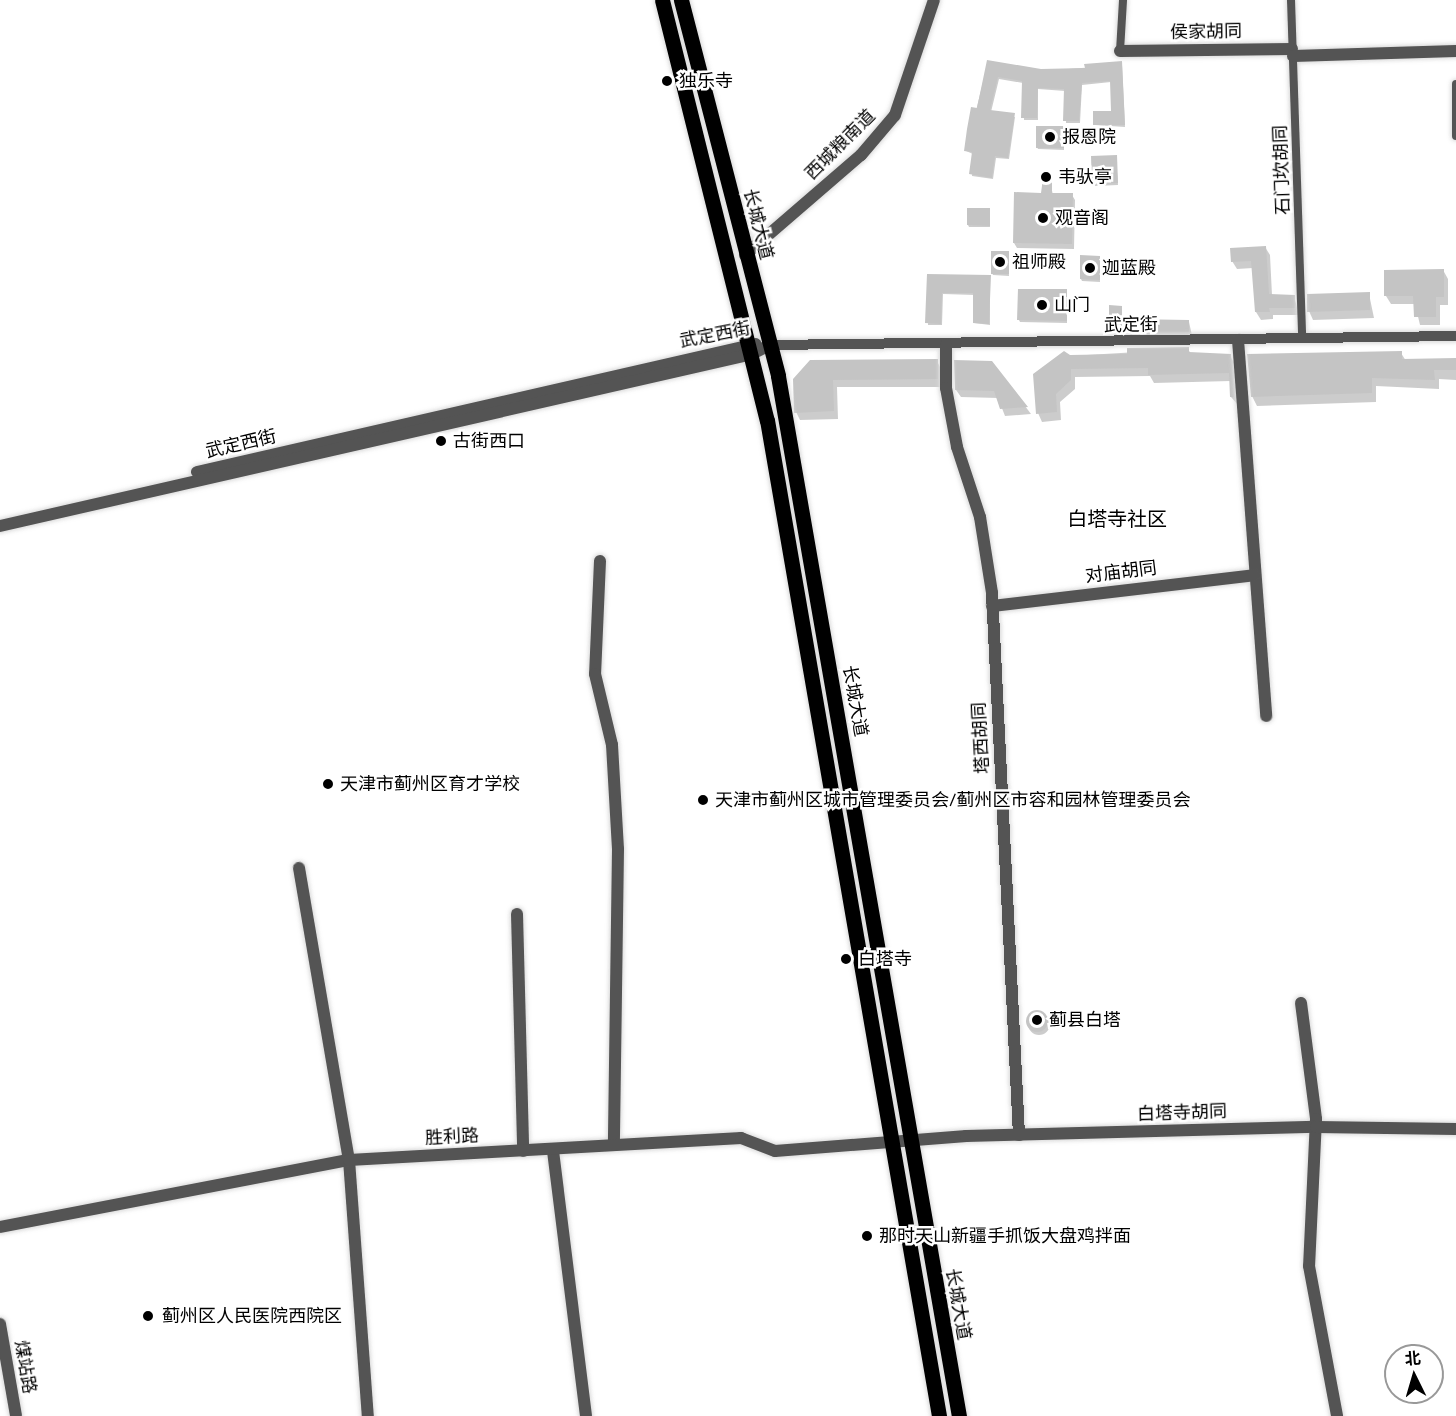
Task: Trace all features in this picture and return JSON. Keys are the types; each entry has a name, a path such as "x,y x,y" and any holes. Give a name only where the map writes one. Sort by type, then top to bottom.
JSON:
{"main road":[{"name":"长城大道","path":"662,0 767,420 939,1416"},
{"name":"长城大道","path":"681,0 770,345 801,496 908,1141 959,1416"}],"street":[{"name":"西城粮南道","path":"745,255 861,155 895,115 934,0"},
{"name":"侯家胡同","path":"1119,51 1293,53 1456,51"},
{"name":"武定街","path":"770,345 946,345 1456,336"},
{"path":"1238,339 1266,717"},
{"name":"武定西街","path":"0,518 770,345"},
{"name":"塔西胡同","path":"946,345 946,388 957,447 980,517 992,606 1019,1135"},
{"name":"武定西街","path":"0,526 751,349"},
{"path":"600,561 595,674 612,745 618,849 614,1144"},
{"name":"对庙胡同","path":"992,606 1254,575"},
{"path":"299,868 349,1160 368,1416"},
{"path":"517,914 523,1151"},
{"path":"1301,1003 1316,1127 1310,1266 1337,1416"},
{"name":"白塔寺胡同","path":"908,1141 1019,1135 1316,1127 1456,1129"},
{"name":"胜利路","path":"0,1227 349,1160 553,1151 614,1144 741,1138 775,1150 891,1144 908,1141"},
{"path":"553,1151 586,1416"},
{"name":"煤站路","path":"0,1324 16,1416"}],"lane":[{"path":"1119,51 1123,0"},
{"name":"石门坎胡同","path":"1291,0 1302,339"},
{"path":"1456,84 1456,136"}],"building":[{"path":"987,60 1041,69 1085,68 1084,64 1122,61 1125,125 1093,125 1093,111 1111,111 1110,81 1082,83 1079,121 1063,121 1064,89 1038,88 1037,118 1021,118 1022,81 998,77 990,110 1015,113 1008,158 995,156 992,178 969,174 972,152 964,151 967,129 971,107 977,108"},
{"name":"报恩院","path":"1036,126 1064,126 1064,148 1036,148"},
{"path":"1117,155 1118,183 1092,184 1091,156"},
{"name":"观音阁","path":"1044,171 1052,174 1052,193 1073,193 1072,244 1013,243 1014,192 1041,193"},
{"path":"967,208 990,208 990,226 967,225"},
{"path":"1266,246 1269,294 1295,295 1295,308 1269,308 1270,312 1255,312 1251,261 1231,262 1230,248"},
{"name":"祖师殿","path":"991,251 1009,251 1009,274 991,274"},
{"name":"迦蓝殿","path":"1080,255 1100,256 1100,280 1080,279"},
{"path":"1444,269 1444,297 1436,297 1436,317 1414,317 1413,296 1384,296 1384,270"},
{"path":"927,274 991,275 989,324 973,323 973,293 942,293 941,324 925,323"},
{"name":"山门","path":"1018,289 1067,289 1067,321 1017,320"},
{"path":"1370,292 1370,310 1307,312 1307,294"},
{"path":"1109,305 1122,306 1122,327 1109,327"},
{"path":"1128,319 1189,320 1189,332 1128,333"},
{"path":"1189,347 1189,352 1231,354 1234,397 1230,397 1229,373 1148,375 1148,368 1071,369 1071,380 1056,394 1057,412 1036,414 1033,374 1064,351 1070,355 1127,354 1127,348"},
{"path":"1402,351 1402,359 1456,358 1456,370 1434,370 1435,380 1372,378 1372,393 1251,397 1247,354"},
{"path":"938,359 938,379 833,380 834,411 794,413 793,379 810,360"},
{"path":"954,360 992,361 1028,407 1000,409 994,391 955,390"},
{"name":"蓟县白塔","path":"1037,1010 1045,1013 1048,1021 1045,1029 1037,1032 1029,1029 1026,1021 1029,1013"}],"place":[{"name":"独乐寺","path":"667,81"},
{"name":"报恩院","path":"1050,137"},
{"name":"韦驮亭","path":"1046,177"},
{"name":"观音阁","path":"1043,218"},
{"name":"祖师殿","path":"1000,262"},
{"name":"迦蓝殿","path":"1090,268"},
{"name":"山门","path":"1042,305"},
{"name":"古街西口","path":"441,441"},
{"name":"天津市蓟州区育才学校","path":"328,784"},
{"name":"天津市蓟州区城市管理委员会/蓟州区市容和园林管理委员会","path":"703,800"},
{"name":"白塔寺","path":"846,959"},
{"name":"蓟县白塔","path":"1037,1020"},
{"name":"那时天山新疆手抓饭大盘鸡拌面","path":"867,1236"},
{"name":"蓟州区人民医院西院区","path":"148,1316"}],"district":[{"name":"白塔寺社区","path":"1117,518"}]}
